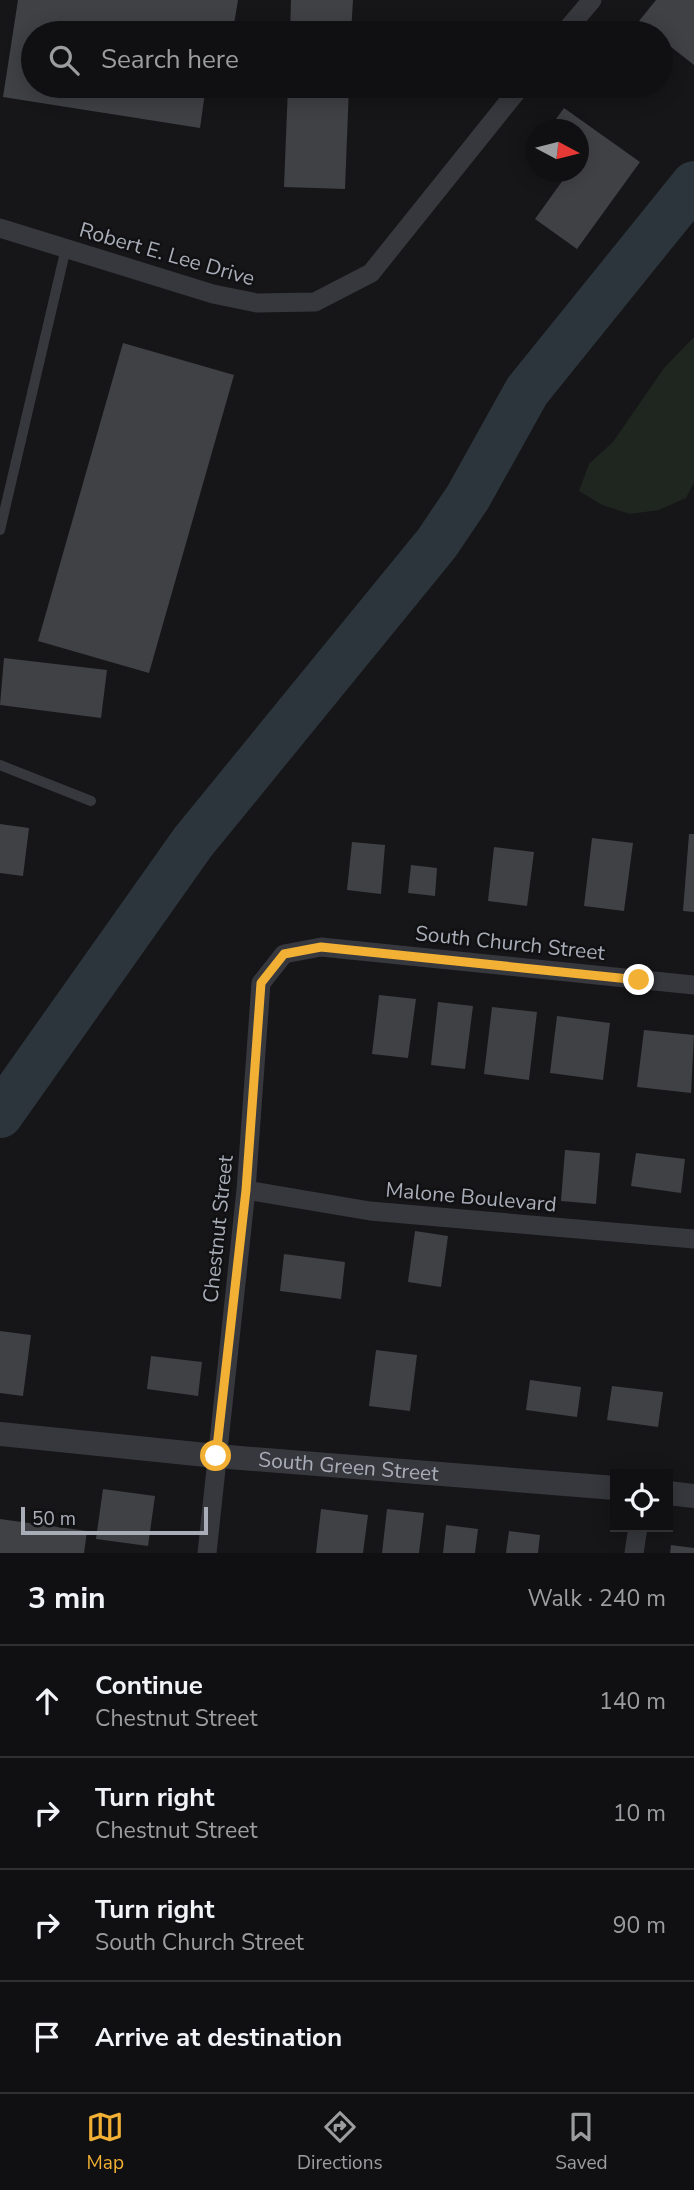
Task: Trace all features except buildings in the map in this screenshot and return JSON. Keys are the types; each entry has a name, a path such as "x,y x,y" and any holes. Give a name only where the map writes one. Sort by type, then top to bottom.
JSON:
{"street":[{"path":"574,21 592,0"},
{"name":"Robert E. Lee Drive","path":"0,228 224,296 257,303 315,302 371,273 511,98"},
{"name":"South Church Street","path":"321,947 694,985"},
{"name":"Chestnut Street","path":"207,1553 246,1190 261,983 284,954 321,947"},
{"name":"Malone Boulevard","path":"246,1190 370,1211 694,1238"},
{"name":"South Green Street","path":"0,1434 216,1456 610,1488"},
{"path":"673,1494 694,1496"},
{"path":"635,1553 637,1532"}],"lane":[{"path":"0,530 66,248"},
{"path":"0,765 92,801"}],"shaded area":[{"path":"694,337 694,482 686,498 659,510 630,514 602,505 579,491 589,464 613,442 664,368"}],"waterway":[{"path":"0,1115 193,842 437,543 468,497 527,391 694,184"}],"route":[{"path":"216,1456 246,1190 261,983 284,954 321,947 639,980"}]}
